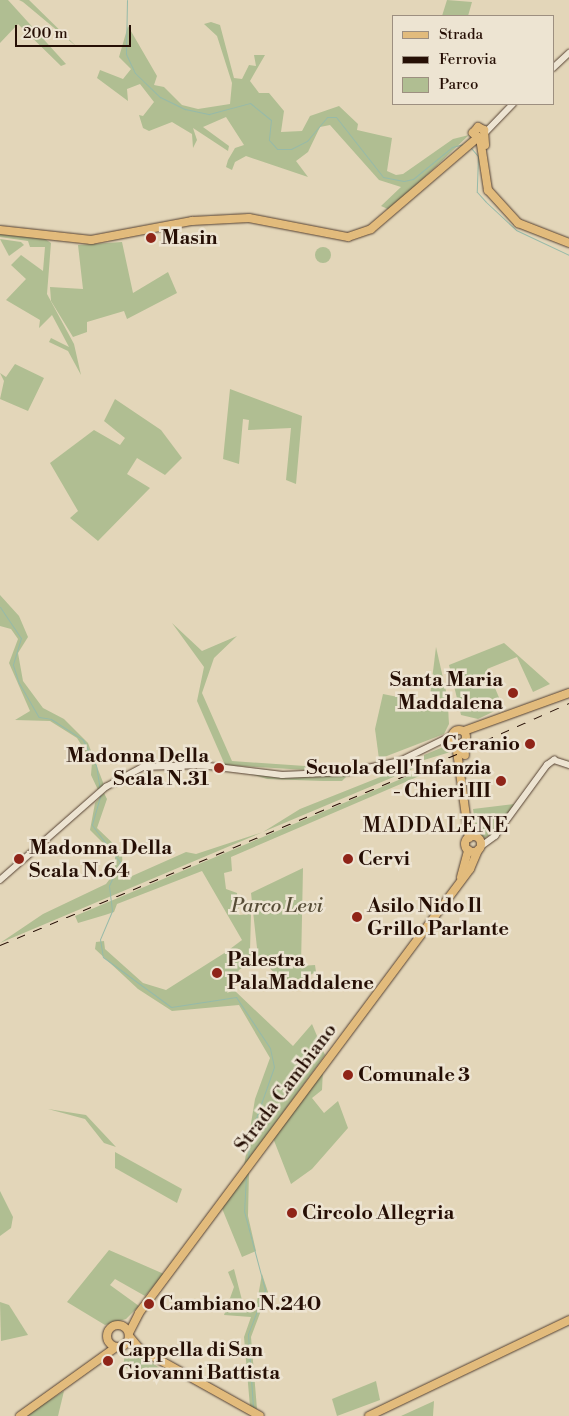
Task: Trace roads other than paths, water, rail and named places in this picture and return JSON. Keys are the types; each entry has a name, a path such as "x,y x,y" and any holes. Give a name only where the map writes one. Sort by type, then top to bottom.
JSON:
{"main road":[{"path":"0,230 91,240 202,220 251,218 333,236 360,235 476,138 484,153 486,186 514,218 569,243"},
{"path":"468,850 476,842 459,739 478,728 569,693"},
{"name":"Strada Cambiano","path":"459,882 468,850 476,842"},
{"name":"Strada Cambiano","path":"20,1416 74,1381 101,1356 119,1347 129,1335 139,1313 474,863 476,842"},
{"name":"Strada Cambiano","path":"101,1356 108,1341 109,1329 139,1313"},
{"path":"369,1416 569,1320"},
{"path":"119,1325 140,1349 255,1414"},
{"path":"108,1341 119,1347 140,1349"}],"street":[{"path":"554,67 569,53"},
{"path":"476,138 513,105"},
{"path":"0,880 123,775 151,765 215,766 282,775 349,772 400,761 459,739"},
{"path":"476,842 489,841 554,760 569,764"}],"waterway":[{"path":"127,0 126,54 135,73 160,97 185,109 209,114 250,103 271,120 269,140 277,149 291,149 307,141 327,117 336,117 383,177 404,181 413,179 452,147 463,144"},
{"path":"471,148 478,156 477,192 486,202 516,230 569,255"},
{"path":"0,607 21,638 13,665 19,683 39,717 51,719 83,740 96,765 100,789"},
{"path":"101,793 92,825 120,862 109,886 112,911 100,939 103,957 171,1007 236,997 270,1048 274,1067 249,1138 248,1161"},
{"path":"246,1175 244,1211 265,1290 248,1334 253,1407"}],"railway":[{"path":"468,748 569,703"},
{"path":"0,945 458,753"}],"place":[{"name":"Masin","path":"151,238"},
{"name":"Santa Maria Maddalena","path":"513,693"},
{"name":"Geranio","path":"530,744"},
{"name":"Madonna Della Scala N.31","path":"219,768"},
{"name":"Scuola dell'Infanzia - Chieri III","path":"501,781"},
{"name":"Madonna Della Scala N.64","path":"19,859"},
{"name":"Cervi","path":"348,859"},
{"name":"Asilo Nido Il Grillo Parlante","path":"357,917"},
{"name":"Palestra PalaMaddalene","path":"217,973"},
{"name":"Comunale 3","path":"348,1075"},
{"name":"Circolo Allegria","path":"292,1213"},
{"name":"Cambiano N.240","path":"149,1304"},
{"name":"Cappella di San Giovanni Battista","path":"108,1361"}],"district":[{"name":"MADDALENE","path":"436,826"}],"park label":[{"name":"Parco Levi","path":"277,906"}]}
